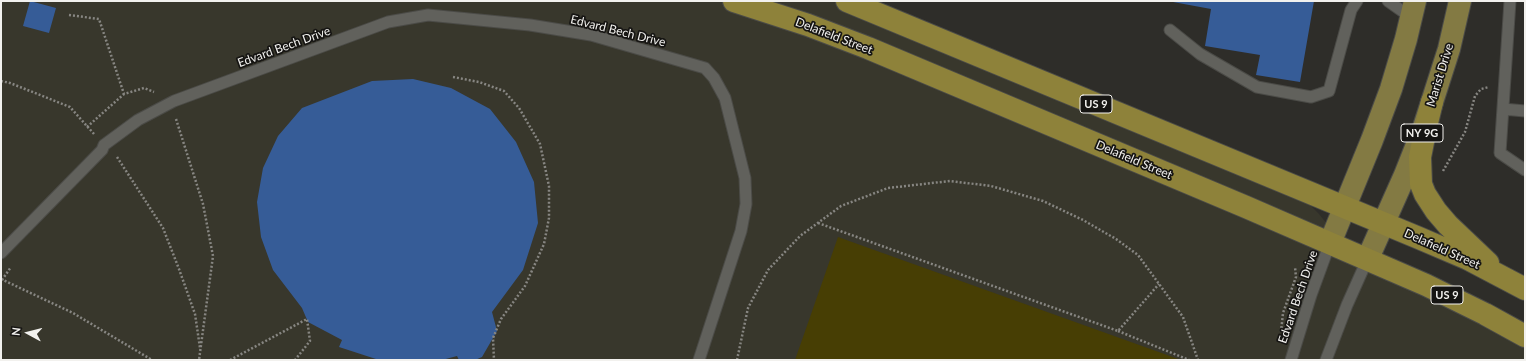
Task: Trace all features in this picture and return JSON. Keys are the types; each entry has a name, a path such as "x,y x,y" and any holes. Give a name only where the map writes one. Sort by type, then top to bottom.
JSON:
{"highway":[{"name":"Delafield Street","path":"734,1 808,25 868,48 1368,258 1449,296 1525,336"},
{"name":"Delafield Street","path":"847,1 1443,248 1504,277 1525,289"},
{"path":"1432,102 1420,157 1421,184 1425,194 1436,211 1448,225 1504,277"}],"main road":[{"name":"Marist Drive","path":"1368,258 1414,152 1432,102 1449,49 1460,1"},
{"path":"1330,243 1391,89 1413,9"}],"lane":[{"path":"1170,30 1200,54 1257,87 1311,97 1329,91 1351,10 1358,1"},
{"path":"1388,1 1413,9"},
{"path":"1510,1 1500,153 1525,170"},
{"name":"Edvard Bech Drive","path":"1,253 102,150 104,145 138,120 174,101 388,22 428,15 530,25 591,35 705,68 714,78 725,98 745,178 746,204 741,231 698,360"},
{"path":"1503,109 1525,111"},
{"name":"Edvard Bech Drive","path":"1291,360 1311,295 1330,243"},
{"path":"1326,360 1368,258"}],"path":[{"path":"69,16 99,20 124,94"},
{"path":"453,77 478,82 504,91 514,102 540,144 549,186 549,218 544,244 525,286 501,319 493,338 494,360"},
{"path":"1,81 10,83 70,107 104,145 114,152 163,228 180,269 195,314 200,350 199,360"},
{"path":"1442,174 1465,132 1475,96 1482,89 1493,86"},
{"path":"87,127 124,94 144,88 174,101 176,120 203,204 213,256 199,360"},
{"path":"737,360 748,308 768,270 800,236 841,206 888,188 950,181 991,186 1043,201 1116,239 1138,256 1183,317 1198,360"},
{"path":"818,223 1118,331 1189,360"},
{"path":"1281,335 1283,313 1296,277 1295,267"},
{"path":"1,279 73,313 152,360"},
{"path":"1118,331 1159,284"},
{"path":"230,360 307,319 310,341 295,360"}],"shaded area":[{"path":"1,1 845,1 1286,181 1319,214 1335,234 1525,338 1525,360 1,360"},
{"path":"838,237 1181,360 795,360"}],"building":[{"path":"30,1 56,8 49,33 23,26"},
{"path":"1173,1 1314,1 1300,82 1256,75 1260,55 1205,46 1211,9"},
{"path":"413,79 451,88 490,109 516,142 534,182 538,223 523,270 492,312 497,331 482,357 475,360 459,360 457,356 442,360 379,360 339,347 342,340 308,322 302,308 273,270 261,237 257,202 263,168 278,136 302,108 372,81"}]}
